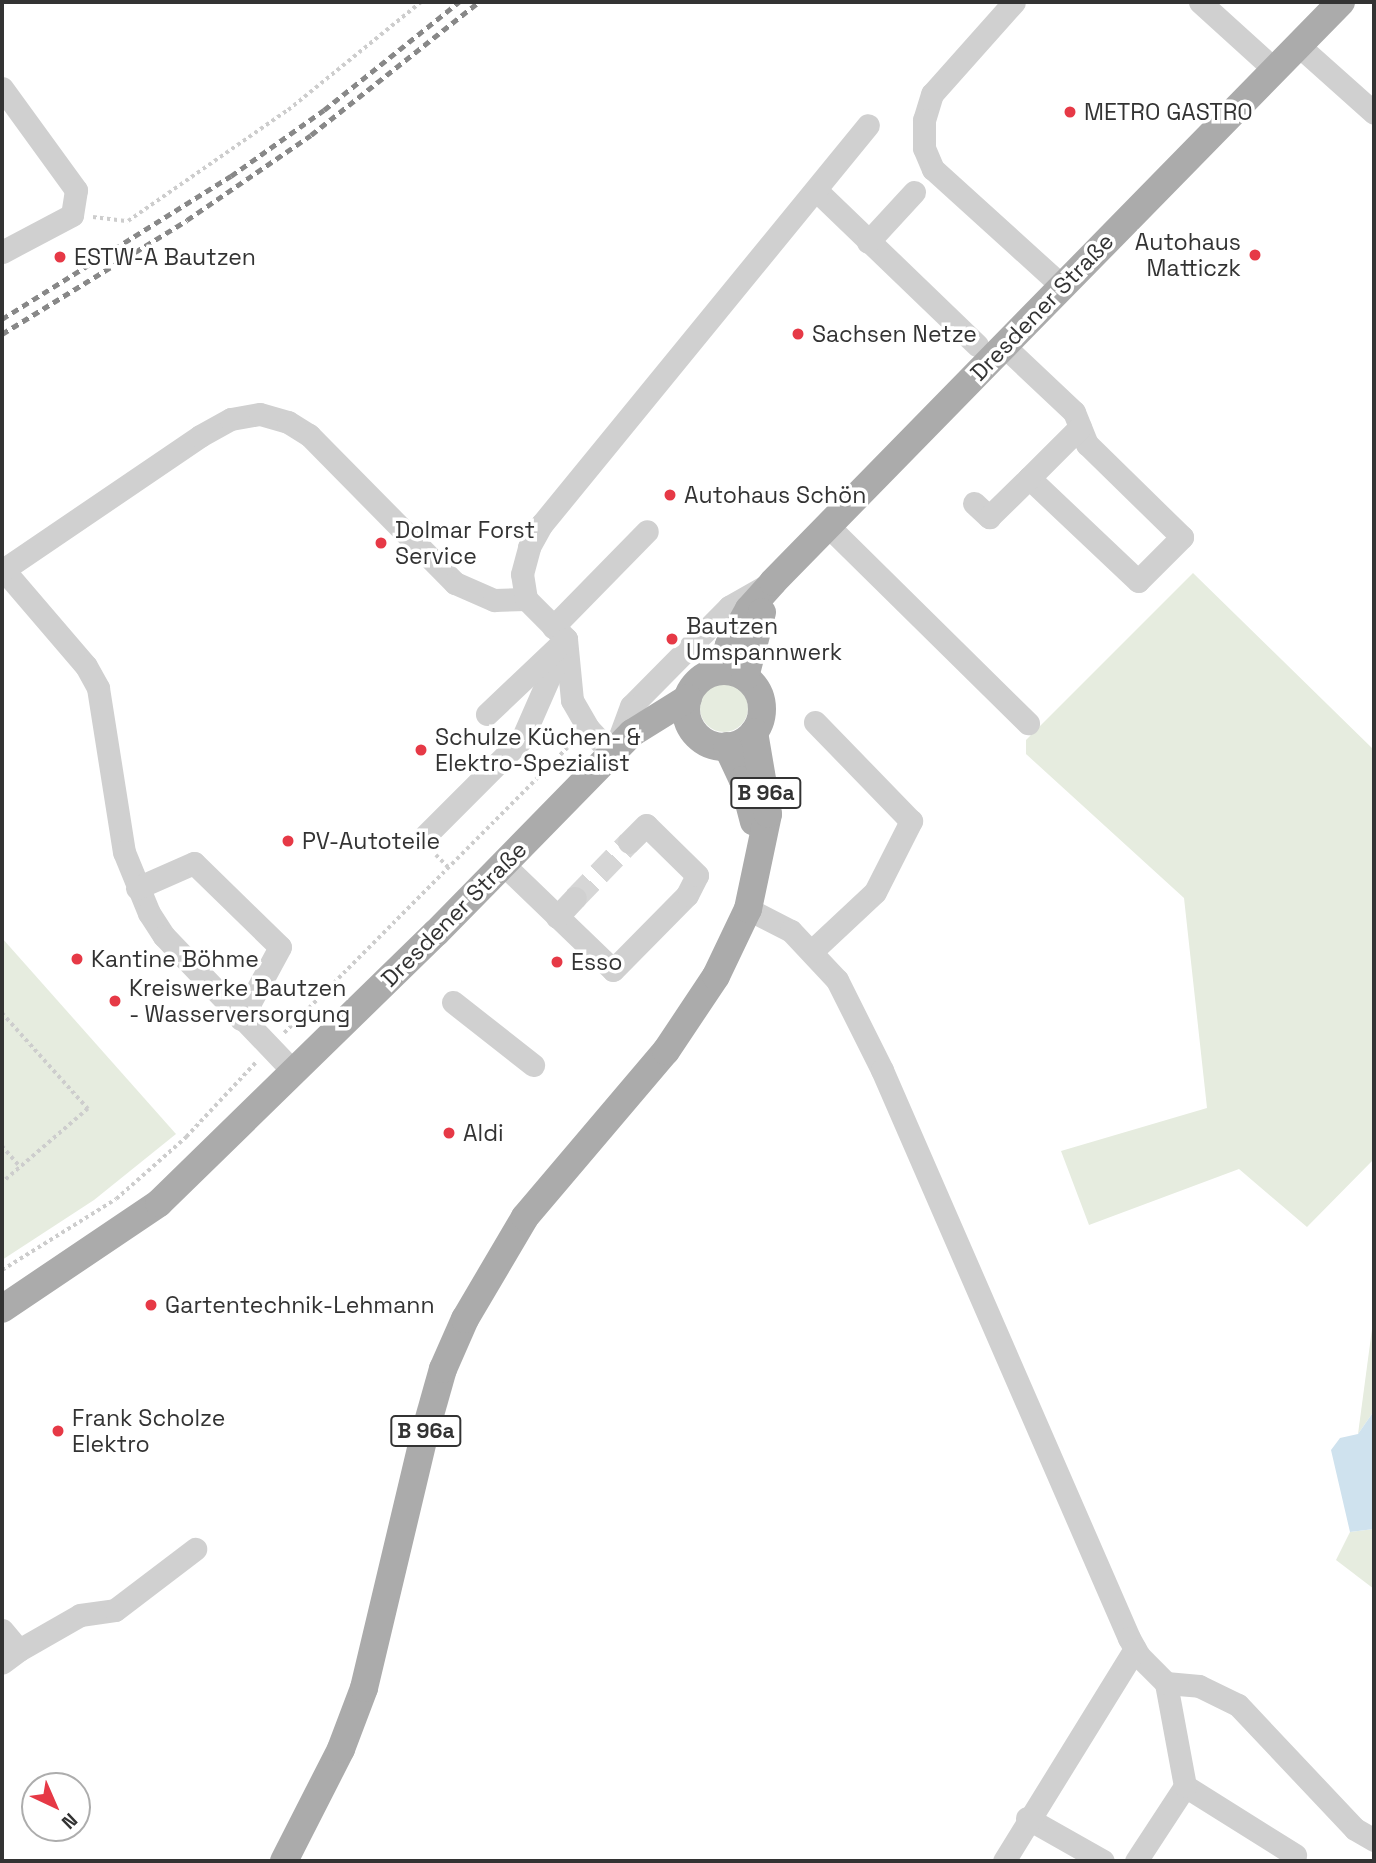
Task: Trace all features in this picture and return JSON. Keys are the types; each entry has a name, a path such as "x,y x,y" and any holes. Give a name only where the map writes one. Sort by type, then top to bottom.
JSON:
{"main road":[{"name":"Dresdener Straße","path":"2,1310 159,1203 645,723 688,698 700,680 733,674 753,635 773,582 828,526 990,346 1062,286 1341,2"},
{"path":"688,698 691,726 705,741 727,746 754,732 762,705 757,688 733,674"},
{"name":"Dresdener Straße","path":"613,755 691,726"},
{"name":"B 96a","path":"284,1861 341,1749 364,1688 428,1423 443,1369 465,1319 525,1217 666,1051 716,976 748,909 768,814 754,732"},
{"name":"B 96a","path":"727,746 743,780 760,854"}],"street":[{"path":"1014,2 932,94 924,120 924,148 933,169 1062,286"},
{"path":"1200,2 1274,69"},
{"path":"1298,45 1374,113"},
{"path":"2,88 76,190 72,215 2,252"},
{"path":"773,582 729,607 631,706 613,755 588,728 572,700 559,633 526,599 522,574 529,547 542,524 817,191 868,125"},
{"path":"817,191 868,242 917,300 990,346 1074,412 1087,444 1182,537 1138,581 1029,478"},
{"path":"868,242 914,192"},
{"path":"293,1071 164,936 137,888 124,852 98,688 86,666 2,569 200,436 232,419 260,414 288,422 309,435 455,583 494,600 526,599"},
{"path":"974,503 989,517 1080,427"},
{"path":"828,526 1028,723"},
{"path":"487,714 647,531"},
{"path":"425,836 522,739 559,633"},
{"path":"811,951 875,892 911,821 815,722"},
{"path":"504,865 612,970 687,895 697,875 646,825 629,842"},
{"path":"137,888 194,863 280,947 241,1018"},
{"path":"557,917 575,898"},
{"path":"748,909 791,931 837,980 882,1070 930,1190 1135,1649 1166,1683 1185,1787 1136,1861"},
{"path":"453,1002 533,1065"},
{"path":"2,1630 10,1656 80,1615 116,1610 195,1549"},
{"path":"1004,1861 1027,1818 1135,1649"},
{"path":"1166,1683 1199,1686 1238,1705 1355,1829 1374,1840"},
{"path":"1185,1787 1295,1855"},
{"path":"1027,1818 1102,1861"}],"path":[{"path":"72,215 128,221 288,110 421,2"},
{"path":"2,1270 140,1179 588,728"},
{"path":"2,1013 88,1109 2,1183"},
{"path":"2,1146 20,1167"}],"shaded area":[{"path":"1193,573 1374,750 1374,1159 1307,1227 1239,1169 1089,1225 1061,1151 1207,1108 1184,898 1026,754 1026,740"},
{"path":"724,684 741,691 748,708 741,725 724,732 707,725 700,708 707,691"},
{"path":"2,938 176,1134 94,1200 2,1260"},
{"path":"1374,1314 1374,1411 1358,1434"},
{"path":"1374,1529 1374,1589 1336,1560 1350,1532"}],"water":[{"path":"1374,1411 1374,1529 1350,1532 1331,1450 1340,1438 1358,1434"}],"tunnel":[{"path":"575,898 629,842"}],"railway":[{"path":"2,319 231,176 324,110 459,2"},
{"path":"2,334 187,220 311,135 479,2"}],"place":[{"name":"METRO GASTRO","path":"1070,112"},
{"name":"Autohaus Matticzk","path":"1255,255"},
{"name":"ESTW-A Bautzen","path":"60,257"},
{"name":"Sachsen Netze","path":"798,334"},
{"name":"Autohaus Schön","path":"670,495"},
{"name":"Dolmar Forst Service","path":"381,543"},
{"name":"Bautzen Umspannwerk","path":"672,639"},
{"name":"Schulze Küchen- & Elektro-Spezialist","path":"421,750"},
{"name":"PV-Autoteile","path":"288,841"},
{"name":"Kantine Böhme","path":"77,959"},
{"name":"Esso","path":"557,962"},
{"name":"Kreiswerke Bautzen - Wasserversorgung","path":"115,1001"},
{"name":"Aldi","path":"449,1133"},
{"name":"Gartentechnik-Lehmann","path":"151,1305"},
{"name":"Frank Scholze Elektro","path":"58,1431"}]}
